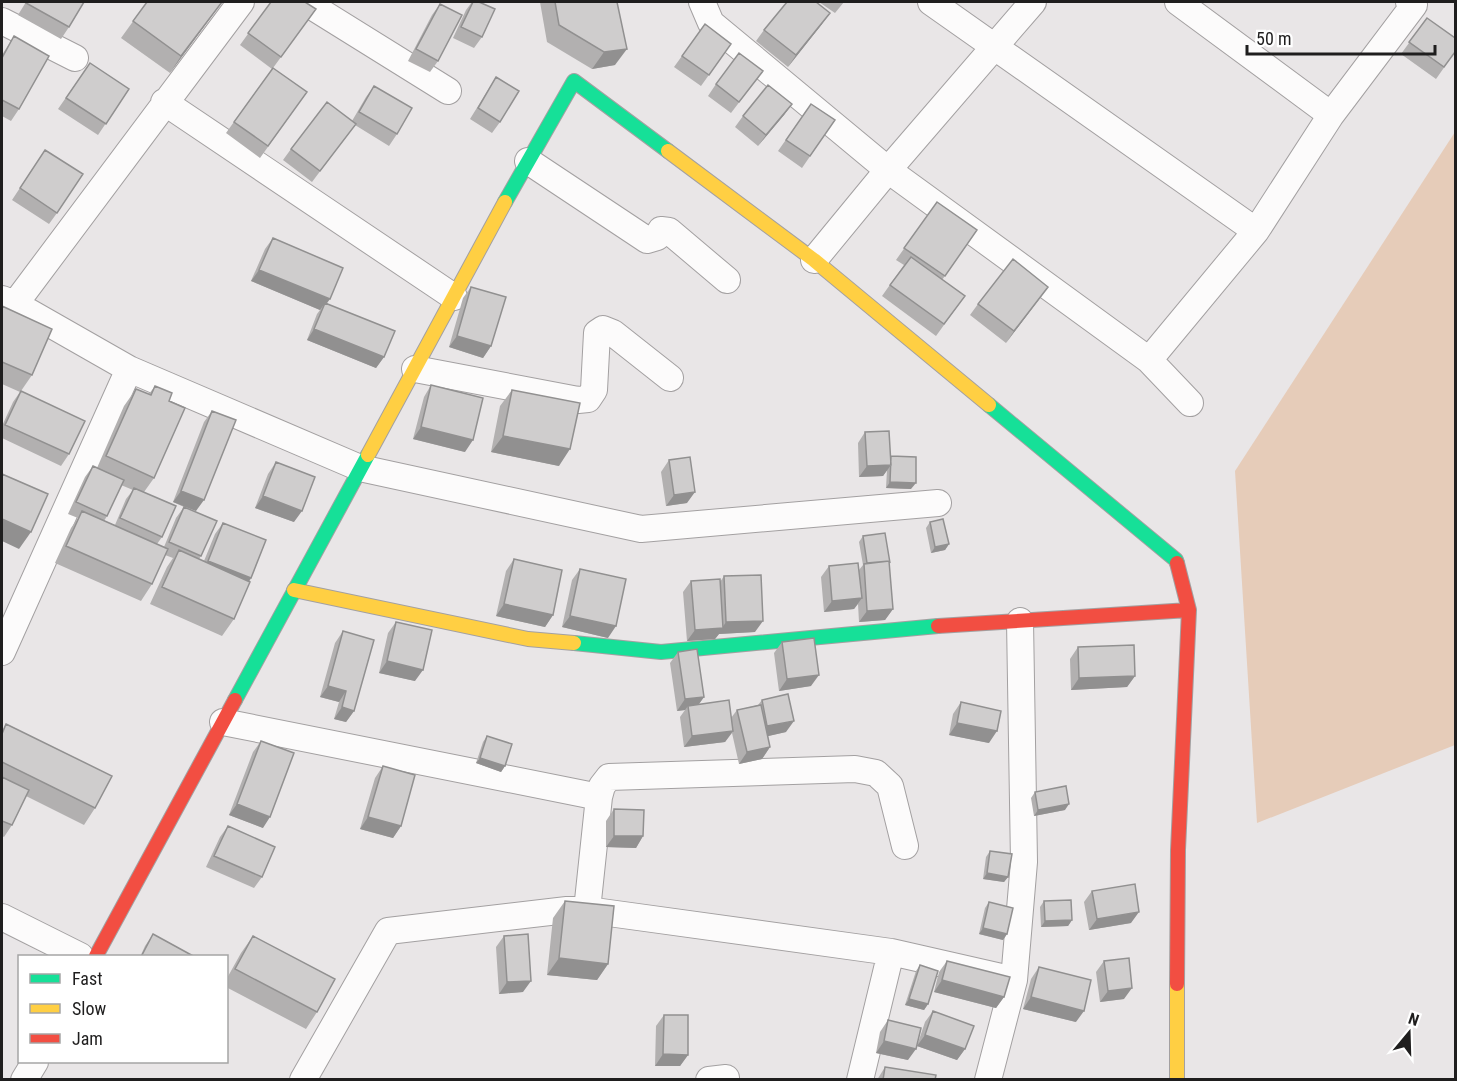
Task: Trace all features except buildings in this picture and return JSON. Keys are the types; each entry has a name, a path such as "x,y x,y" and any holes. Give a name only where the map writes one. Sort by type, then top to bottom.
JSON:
{"street":[{"path":"241,2 8,301 129,369 360,468 641,529 938,503"},
{"path":"305,2 448,91"},
{"path":"702,2 711,23 888,170 1149,360 1190,403"},
{"path":"932,2 1256,231"},
{"path":"814,260 888,170 1033,2"},
{"path":"1178,2 1331,115"},
{"path":"1149,360 1256,231 1331,115 1414,5 1409,2"},
{"path":"2,21 75,58"},
{"path":"97,955 360,468 574,81 814,260 1176,560 1189,610 1178,850 1177,1080"},
{"path":"164,102 454,297"},
{"path":"528,161 647,240 657,237 661,230 669,231 727,280"},
{"path":"415,369 578,400 588,399 594,390 597,333 603,329 613,333 670,378"},
{"path":"2,652 129,369"},
{"path":"294,590 528,639 661,652 953,625 1189,610"},
{"path":"988,1080 1014,980 1024,862 1020,621"},
{"path":"223,722 599,796"},
{"path":"586,910 599,796 602,786 609,777 855,769 876,773 890,786 905,846"},
{"path":"303,1080 388,931 567,910 586,910 891,952 1014,980"},
{"path":"2,917 76,955"},
{"path":"860,1080 891,952"},
{"path":"24,1080 34,1063"}],"shaded area":[{"path":"1455,132 1455,745 1257,823 1235,471"}],"traffic: fast":[{"path":"505,202 574,81 668,151"},
{"path":"989,405 1177,563"},
{"path":"235,700 368,455"},
{"path":"574,643 661,652 938,626"}],"traffic: slow":[{"path":"668,151 814,260 989,405"},
{"path":"368,455 505,202"},
{"path":"294,590 528,639 574,643"},
{"path":"1177,984 1177,1080"}],"traffic: jam":[{"path":"1177,563 1189,610 1178,850 1177,984"},
{"path":"938,626 1189,610"},
{"path":"97,955 235,700"}]}
